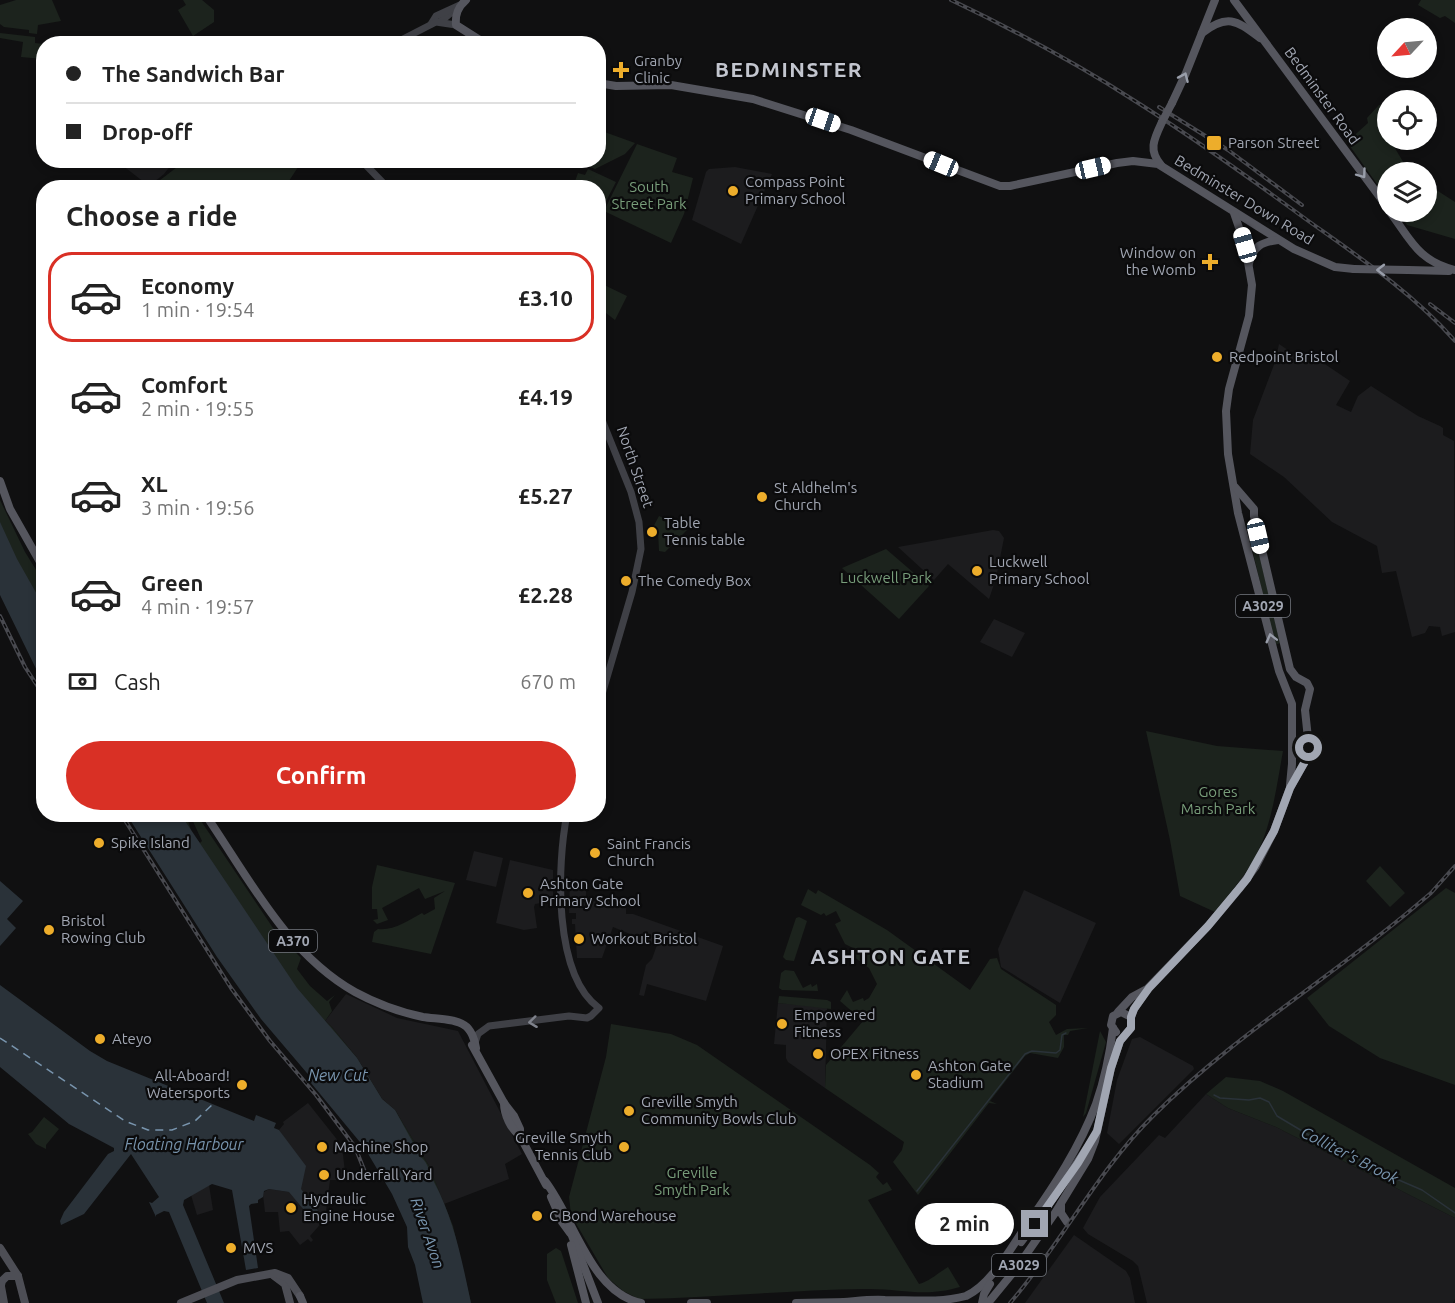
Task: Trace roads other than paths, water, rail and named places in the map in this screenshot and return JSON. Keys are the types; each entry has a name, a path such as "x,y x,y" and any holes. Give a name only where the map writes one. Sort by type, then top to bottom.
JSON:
{"highway":[{"path":"1207,18 1208,0"},
{"path":"606,84 671,84 753,99 851,130 977,178 1018,184 1143,156 1152,147 1215,0"},
{"name":"Bedminster Road","path":"1234,0 1377,194"},
{"path":"463,2 457,15 456,25 473,36"},
{"path":"1202,33 1221,21 1234,21 1247,16"},
{"path":"1234,21 1266,42"},
{"path":"1152,147 1155,158 1161,166"},
{"path":"1133,160 1161,166"},
{"name":"Bedminster Down Road","path":"1161,166 1278,240 1335,267 1455,271"},
{"name":"A3029","path":"1234,213 1242,236 1252,285 1249,316 1228,389 1226,411 1228,454 1240,513 1280,671 1290,694 1293,715 1290,788"},
{"name":"Bedminster Road","path":"1398,222 1420,253 1433,263 1455,271"},
{"path":"1249,264 1253,250 1261,243 1278,240"},
{"path":"1408,270 1420,266 1423,262 1420,253"},
{"path":"0,481 10,508 36,555"},
{"name":"A3029","path":"984,1302 1016,1269 1062,1203 1088,1159 1116,1050 1132,1024 1131,1017 1134,1009 1149,988 1239,890 1256,866 1274,831 1290,788 1307,758 1309,747 1305,716 1310,687 1293,675 1290,669 1254,509 1235,487"},
{"path":"1248,504 1242,505 1240,513 1248,520 1254,516"},
{"path":"1300,680 1292,683 1290,694 1295,700 1300,701 1308,697"},
{"path":"1292,756 1298,763 1303,763"},
{"name":"A370","path":"210,822 283,929 301,951 324,971 368,999 395,1011 456,1022 476,1046"},
{"name":"A3029","path":"902,1300 916,1303 944,1302 975,1292 984,1284 1053,1187 1083,1123 1091,1116 1110,1048 1112,1019 1132,997 1149,988"},
{"path":"1118,1012 1125,1012 1131,1017"},
{"path":"1113,1028 1118,1033 1125,1033"},
{"path":"476,1046 504,1103 520,1129 520,1136 554,1193 598,1303"},
{"path":"1083,1123 1096,1121 1101,1115"},
{"name":"A3029","path":"984,1302 986,1290 1078,1163 1097,1131"},
{"path":"1062,1203 1061,1213 1067,1222"},
{"path":"564,1218 599,1274 617,1293 641,1303"},
{"path":"570,1235 571,1251 586,1303"},
{"name":"A3029","path":"796,1303 902,1300 954,1295 984,1284"},
{"name":"A3029","path":"954,1300 968,1303"},
{"path":"691,1303 707,1303"}],"main road":[{"path":"440,22 463,2"},
{"path":"431,24 436,16 463,2"},
{"path":"408,36 431,24 440,22 456,25"},
{"path":"369,168 380,180"},
{"name":"North Street","path":"606,430 631,492 639,522 641,549 632,592 606,681"},
{"path":"476,1046 478,1034 489,1026 568,1016 587,1018 599,1008 580,986 563,932 561,864 566,822"},
{"path":"0,1248 18,1276 25,1303"},
{"path":"183,1303 237,1280 278,1273 284,1275 295,1286 302,1299"},
{"path":"272,1274 283,1280 290,1303"},
{"path":"4,1303 0,1283 7,1276 18,1276"},
{"path":"287,1291 290,1286 295,1286"}],"water":[{"path":"0,522 36,593 36,669 0,595"},
{"name":"New Cut","path":"131,822 186,822 297,988 357,1058 382,1099 395,1110 424,1160 447,1211 457,1241 471,1303 423,1303 415,1265 408,1247 407,1227 392,1194 364,1147 311,1083 312,1079 261,1019 217,957"},
{"path":"0,881 23,901 7,919 16,928 0,946"},
{"name":"Floating Harbour","path":"0,985 107,1061 254,1121 256,1115 276,1123 274,1128 279,1130 306,1166 301,1189 318,1211 317,1217 309,1216 289,1192 269,1189 264,1191 258,1203 249,1206 258,1268 246,1270 232,1190 212,1184 184,1200 183,1205 224,1303 207,1303 169,1212 164,1211 156,1217 149,1202 152,1203 159,1197 131,1154 84,1214 61,1225 60,1221 64,1212 108,1154 114,1151 114,1148 69,1124 0,1067"}],"waterway":[{"name":"Colliter's Brook","path":"917,1191 1025,1054 1032,1051 1056,1053 1060,1050 1062,1035 1066,1033"},
{"name":"Colliter's Brook","path":"1214,1095 1220,1098 1249,1100 1260,1098 1269,1102 1277,1116 1334,1150 1339,1149 1355,1154 1364,1165 1422,1190 1455,1213"}],"railway":[{"path":"951,0 1067,60 1201,144 1385,276 1455,341"},
{"path":"1159,107 1228,150 1302,205"},
{"path":"1430,304 1455,323"},
{"path":"0,616 25,667 36,684"},
{"path":"126,822 231,988 270,1041 316,1095 355,1147 365,1172"},
{"path":"1010,1303 1029,1280 1097,1183 1154,1115 1245,1036 1406,914 1431,893 1455,866"}],"place":[{"name":"Granby Clinic","path":"621,70"},
{"name":"Parson Street","path":"1214,143"},
{"name":"Compass Point Primary School","path":"733,191"},
{"name":"Window on the Womb","path":"1210,262"},
{"name":"Redpoint Bristol","path":"1217,357"},
{"name":"St Aldhelm's Church","path":"762,497"},
{"name":"Table Tennis table","path":"652,532"},
{"name":"Luckwell Primary School","path":"977,571"},
{"name":"The Comedy Box","path":"626,581"},
{"name":"Spike Island","path":"99,843"},
{"name":"Saint Francis Church","path":"595,853"},
{"name":"Ashton Gate Primary School","path":"528,893"},
{"name":"Bristol Rowing Club","path":"49,930"},
{"name":"Workout Bristol","path":"579,939"},
{"name":"Empowered Fitness","path":"782,1024"},
{"name":"Ateyo","path":"100,1039"},
{"name":"OPEX Fitness","path":"818,1054"},
{"name":"Ashton Gate Stadium","path":"916,1075"},
{"name":"All-Aboard! Watersports","path":"242,1085"},
{"name":"Greville Smyth Community Bowls Club","path":"629,1111"},
{"name":"Machine Shop","path":"322,1147"},
{"name":"Greville Smyth Tennis Club","path":"624,1147"},
{"name":"Underfall Yard","path":"324,1175"},
{"name":"Hydraulic Engine House","path":"291,1208"},
{"name":"C Bond Warehouse","path":"537,1216"},
{"name":"MVS","path":"231,1248"}],"district":[{"name":"BEDMINSTER","path":"789,70"},
{"name":"ASHTON GATE","path":"891,957"}],"park label":[{"name":"South Street Park","path":"649,196"},
{"name":"Luckwell Park","path":"886,578"},
{"name":"Gores Marsh Park","path":"1218,800"},
{"name":"Greville Smyth Park","path":"692,1182"}],"water label":[{"name":"River Avon","path":"428,1233"}]}
